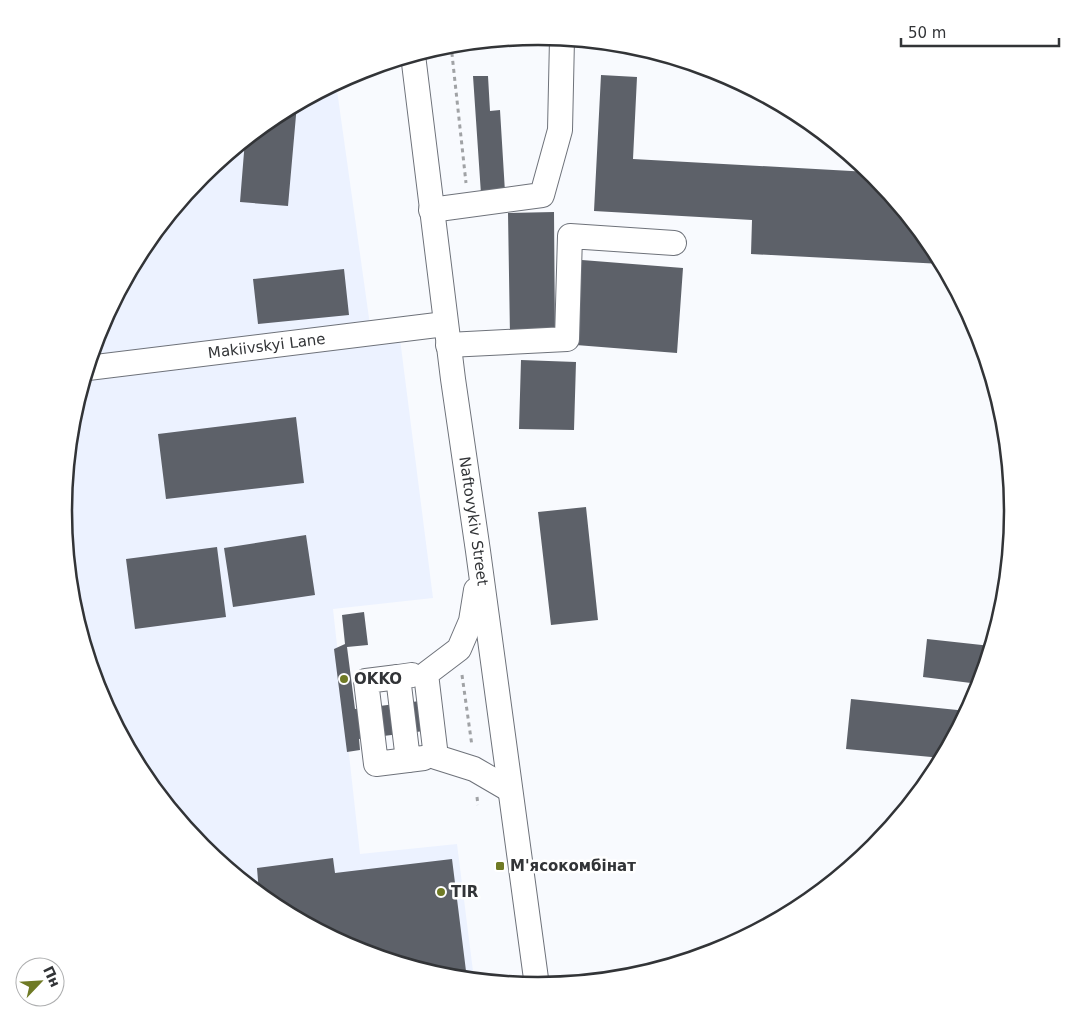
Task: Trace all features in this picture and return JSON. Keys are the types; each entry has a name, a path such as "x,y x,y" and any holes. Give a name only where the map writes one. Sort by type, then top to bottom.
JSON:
{"street":[{"path":"431,210 542,195 560,130 562,46"},
{"name":"Naftovykiv Street","path":"414,62 447,335 536,977"},
{"name":"Makiivskyi Lane","path":"95,367 447,335 567,339 570,236 674,244"},
{"path":"480,566 471,621 459,649 426,674 366,681 376,764 436,757 474,768 510,790"},
{"path":"426,674 436,757"},
{"path":"398,677 408,760"}],"path":[{"path":"451,53 469,205"},
{"path":"459,649 478,805"}],"shaded area":[{"path":"337,91 370,325 98,359 107,333 134,278 168,227 208,181 254,141 305,107"},
{"path":"400,339 433,598 333,609 360,854 457,844 473,972 417,961 360,942 305,915 279,898 254,881 208,841 168,795 134,744 107,689 97,661 88,632 76,572 72,511 73,481 81,420 92,377"}],"building":[{"path":"601,75 637,77 633,159 857,171 868,181 908,227 933,264 751,254 752,220 594,211"},
{"path":"473,76 488,76 490,111 500,110 505,192 481,194"},
{"path":"296,113 288,206 240,202 244,149"},
{"path":"554,212 555,335 510,336 508,213"},
{"path":"582,260 683,268 677,353 576,345"},
{"path":"344,269 349,315 258,324 253,279"},
{"path":"521,360 576,362 574,430 519,429"},
{"path":"296,417 304,483 166,499 158,434"},
{"path":"586,507 598,620 551,625 538,512"},
{"path":"306,535 315,595 233,607 224,548"},
{"path":"217,547 226,617 135,629 126,559"},
{"path":"364,612 368,645 347,647 355,709 420,701 424,731 359,739 360,750 347,752 334,649 345,644 342,615"},
{"path":"927,639 984,645 971,683 923,677"},
{"path":"851,699 959,710 933,757 846,749"},
{"path":"333,858 335,873 452,859 466,971 417,961 388,952 332,929 305,915 258,884 257,868"}],"place":[{"name":"OKKO","path":"344,679"},
{"name":"М'ясокомбінат","path":"500,866"},
{"name":"TIR","path":"441,892"}]}
